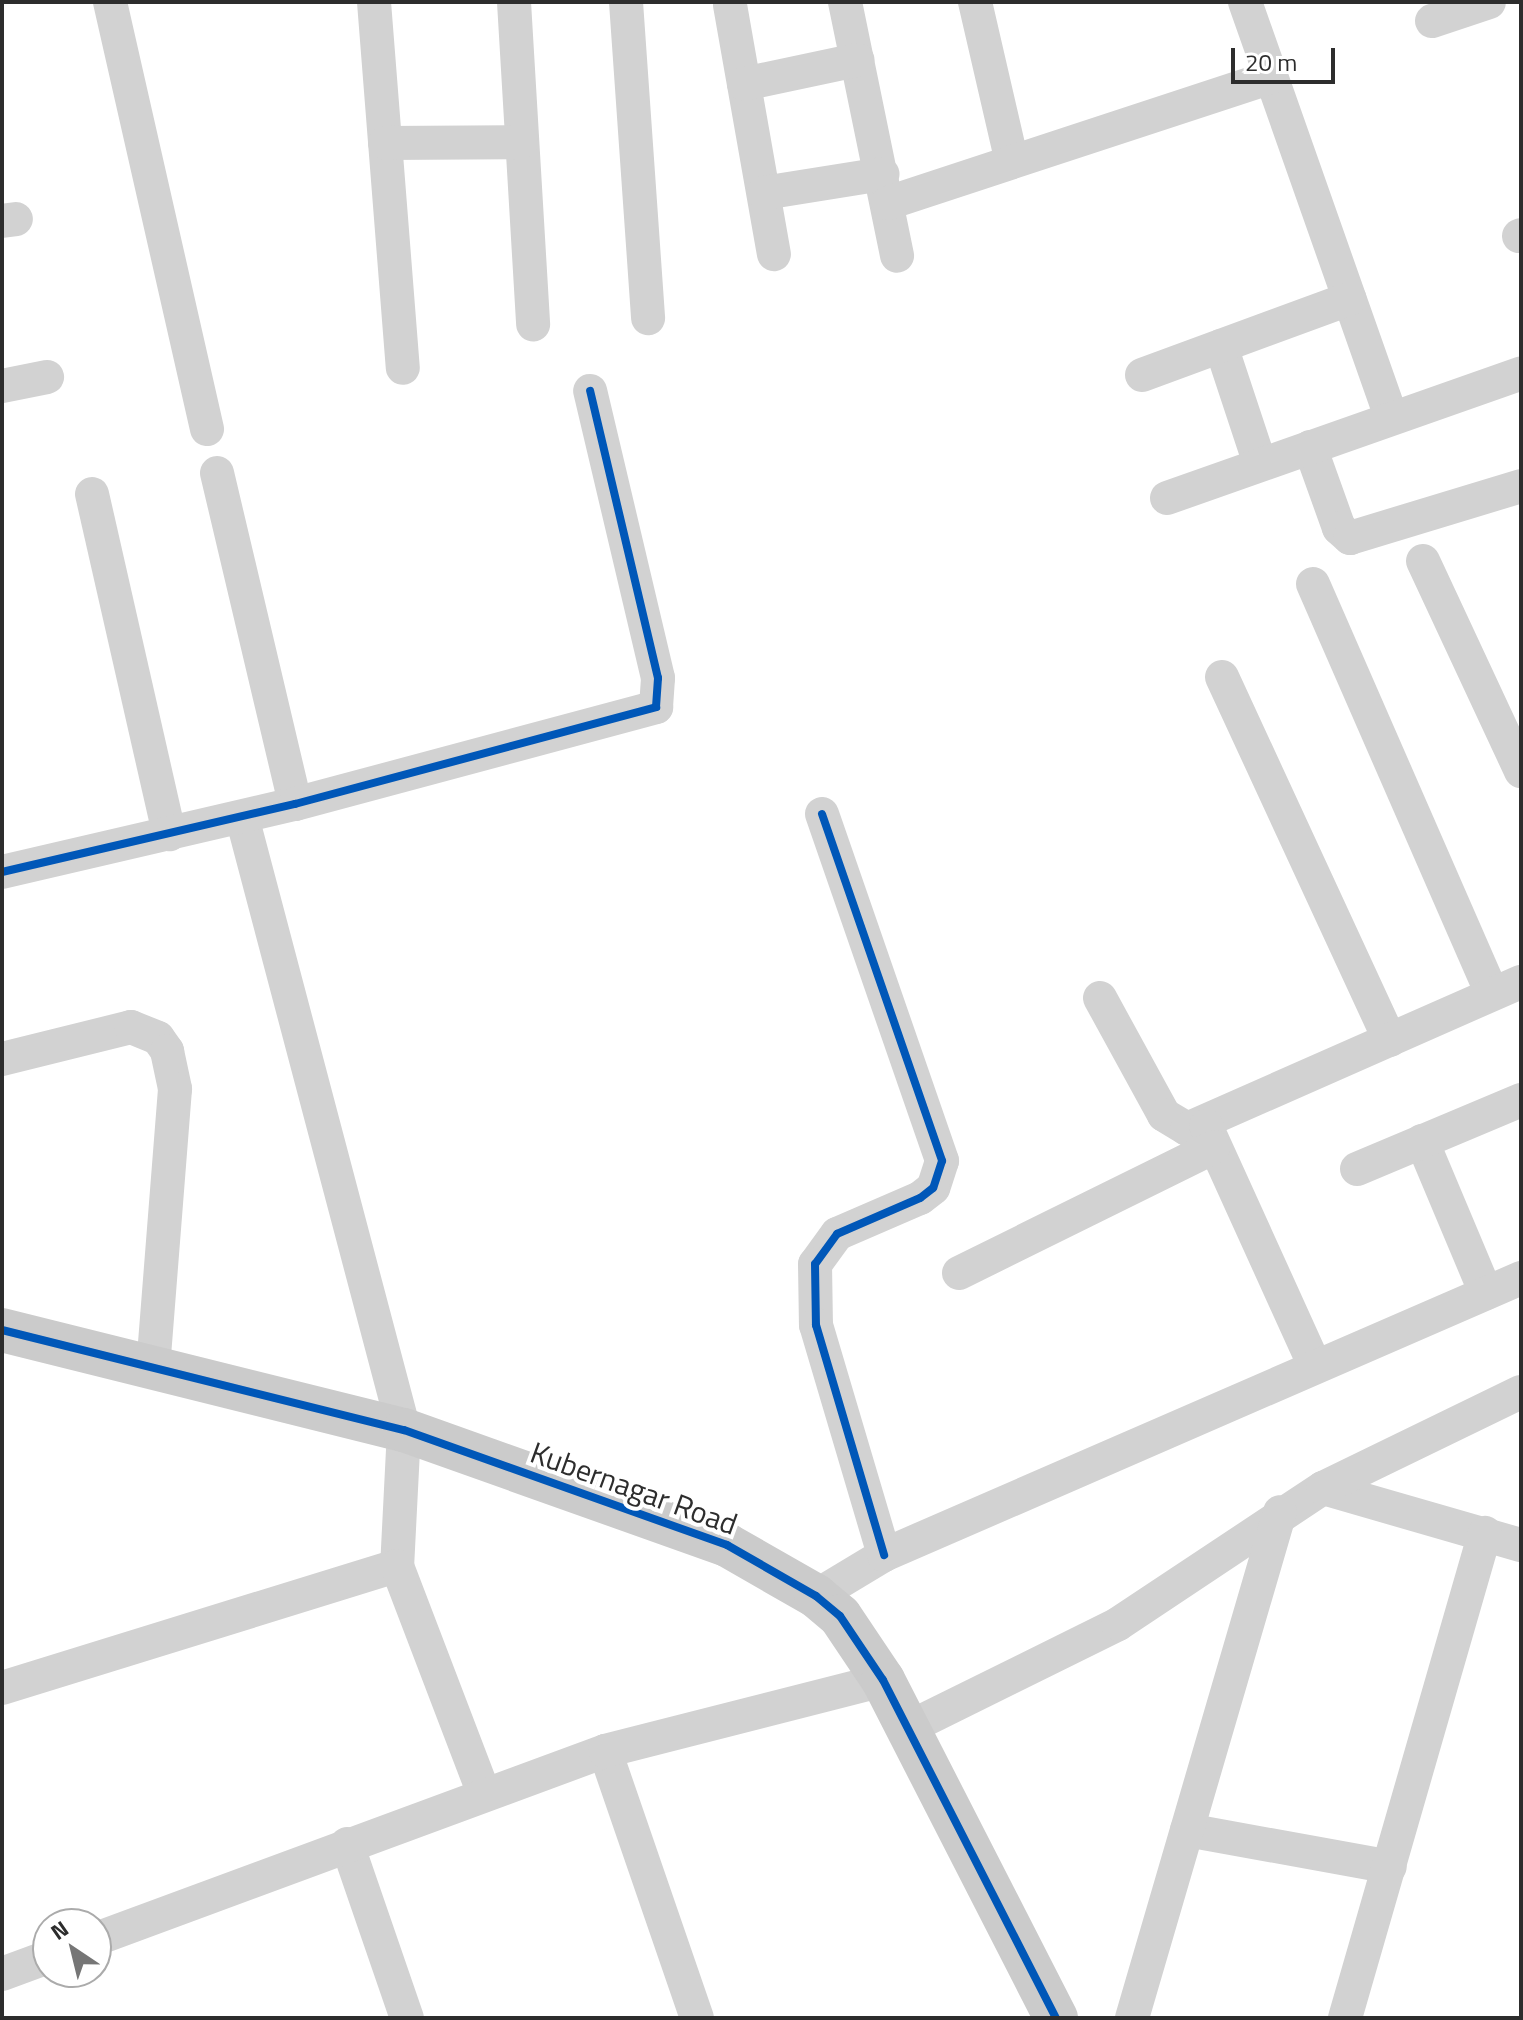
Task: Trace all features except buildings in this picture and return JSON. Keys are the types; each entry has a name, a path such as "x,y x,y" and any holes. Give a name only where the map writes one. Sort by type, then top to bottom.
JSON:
{"street":[{"path":"110,2 207,429"},
{"path":"374,2 403,368"},
{"path":"514,2 533,324"},
{"path":"626,2 648,318"},
{"path":"845,2 897,256"},
{"path":"975,2 1012,162"},
{"path":"1245,2 1391,417"},
{"path":"1432,21 1489,2"},
{"path":"730,5 774,254"},
{"path":"744,84 857,60"},
{"path":"764,193 885,188 1012,162 1271,77"},
{"path":"385,143 521,142"},
{"path":"1142,375 1349,299"},
{"path":"1221,346 1260,464"},
{"path":"1167,498 1521,373"},
{"path":"2,386 47,377"},
{"path":"2,872 295,804 656,707 658,678 590,391"},
{"path":"1310,447 1339,528 1350,538 1521,486"},
{"path":"217,473 295,804"},
{"path":"92,494 169,834"},
{"path":"1423,561 1521,771"},
{"path":"959,1273 1209,1135 1390,1040 1507,988 1313,584"},
{"path":"1222,677 1390,1040"},
{"path":"822,814 942,1161 927,1193 837,1234 815,1264 816,1325 884,1555"},
{"path":"242,817 404,1430 397,1566 484,1794"},
{"path":"1100,998 1164,1115 1181,1128 1209,1135"},
{"path":"2,1059 131,1027 158,1038 167,1051 175,1089 153,1368"},
{"path":"1357,1169 1521,1100"},
{"path":"1209,1135 1315,1366"},
{"path":"1422,1141 1486,1293"},
{"path":"816,1596 884,1555 1521,1278"},
{"name":"Kubernagar Road","path":"2,1330 404,1430 727,1545 816,1596 840,1616 883,1680 1056,2018"},
{"path":"908,1728 1118,1624 1280,1512 1323,1488 1521,1392"},
{"path":"1323,1488 1521,1545"},
{"path":"1132,2018 1280,1512"},
{"path":"1345,2018 1485,1533"},
{"path":"2,1688 397,1566"},
{"path":"112,1933 605,1751 883,1680"},
{"path":"605,1751 697,2018"},
{"path":"1187,1830 1390,1867"},
{"path":"347,1844 407,2018"},
{"path":"2,1974 32,1963"}],"cycle path":[{"path":"2,872 295,804 656,707 658,678 590,391"},
{"path":"822,814 942,1161 933,1188 920,1198 837,1234 815,1264 816,1325 884,1555"},
{"path":"2,1330 404,1430 727,1545 816,1596 840,1616 883,1680 1056,2018"}]}
